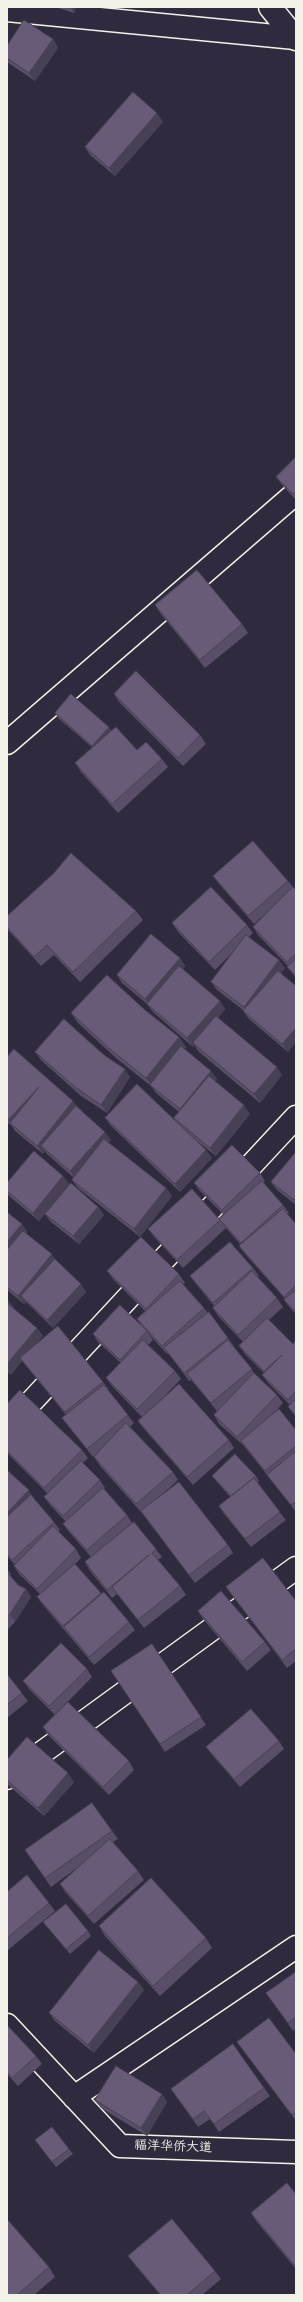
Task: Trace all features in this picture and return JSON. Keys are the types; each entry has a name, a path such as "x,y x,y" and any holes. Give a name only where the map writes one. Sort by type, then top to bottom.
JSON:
{"street":[{"path":"277,9 295,38"},
{"path":"7,10 295,38"},
{"path":"7,743 296,493"},
{"path":"7,1428 296,1117"},
{"path":"7,1778 296,1568"},
{"path":"74,2097 296,1947"},
{"name":"福洋华侨大道","path":"7,2025 120,2146 296,2152"}],"building":[{"path":"24,20 53,39 29,73 7,58 7,46"},
{"path":"133,92 157,113 109,168 85,147"},
{"path":"296,457 296,491 293,494 276,477"},
{"path":"197,570 242,624 200,660 155,605"},
{"path":"136,671 200,735 178,758 114,694"},
{"path":"71,694 109,727 92,746 55,713"},
{"path":"116,727 137,750 146,742 162,759 112,804 75,763"},
{"path":"253,841 288,881 248,916 213,876"},
{"path":"71,853 136,911 73,972 47,945 34,957 7,927 7,916 54,873"},
{"path":"211,887 247,925 209,962 172,923"},
{"path":"293,887 296,890 296,954 287,962 253,927"},
{"path":"151,934 180,958 145,999 117,975"},
{"path":"246,935 279,960 244,1007 211,982"},
{"path":"296,959 296,976 287,967"},
{"path":"179,966 220,1001 187,1038 147,1004"},
{"path":"278,971 296,986 296,1028 282,1044 243,1011"},
{"path":"107,975 145,1010 179,1037 146,1078 110,1049 71,1013"},
{"path":"216,1016 277,1067 254,1094 193,1043"},
{"path":"64,1019 104,1055 125,1069 101,1105 75,1087 35,1052"},
{"path":"181,1046 211,1071 180,1109 150,1085"},
{"path":"14,1049 73,1101 37,1146 10,1123 39,1087 8,1120 7,1119 7,1057"},
{"path":"209,1076 244,1105 210,1148 174,1118"},
{"path":"137,1084 206,1150 175,1184 105,1118"},
{"path":"76,1106 105,1132 70,1171 41,1146"},
{"path":"104,1139 166,1188 134,1229 72,1180"},
{"path":"232,1145 260,1173 222,1210 194,1183"},
{"path":"34,1151 63,1176 33,1213 7,1191 7,1183"},
{"path":"296,1152 296,1197 294,1200 271,1182"},
{"path":"262,1181 283,1205 241,1243 219,1219"},
{"path":"71,1183 98,1207 73,1236 45,1214"},
{"path":"192,1189 220,1220 177,1260 148,1229"},
{"path":"283,1209 296,1224 296,1285 284,1297 239,1246"},
{"path":"7,1212 22,1224 7,1242"},
{"path":"23,1231 52,1254 18,1296 7,1287 7,1250"},
{"path":"141,1237 179,1274 146,1309 107,1271"},
{"path":"230,1242 253,1268 213,1303 190,1276"},
{"path":"55,1259 81,1284 47,1320 21,1296"},
{"path":"252,1271 277,1298 238,1335 213,1308"},
{"path":"180,1281 204,1308 162,1346 137,1319"},
{"path":"296,1290 296,1312 284,1300"},
{"path":"7,1303 37,1328 7,1364"},
{"path":"120,1305 147,1331 120,1360 93,1334"},
{"path":"209,1312 228,1338 184,1373 164,1348"},
{"path":"267,1318 293,1344 296,1340 296,1391 288,1400 262,1375 282,1355 264,1371 239,1346"},
{"path":"58,1326 103,1382 65,1412 20,1358"},
{"path":"143,1340 175,1371 137,1409 106,1378"},
{"path":"228,1340 252,1369 211,1403 187,1374"},
{"path":"254,1373 277,1395 237,1437 214,1415"},
{"path":"179,1384 229,1440 187,1477 138,1421"},
{"path":"104,1385 128,1415 87,1449 62,1418"},
{"path":"20,1390 82,1450 44,1488 7,1451 7,1404"},
{"path":"296,1399 296,1415 288,1407"},
{"path":"279,1409 296,1430 296,1446 265,1471 241,1441"},
{"path":"126,1423 173,1472 136,1504 94,1457"},
{"path":"296,1451 296,1502 291,1505 267,1475"},
{"path":"235,1454 256,1476 231,1496 212,1476"},
{"path":"81,1461 100,1480 63,1516 44,1497"},
{"path":"7,1470 29,1490 7,1513"},
{"path":"254,1478 280,1512 245,1539 219,1506"},
{"path":"179,1482 228,1545 189,1575 141,1511"},
{"path":"103,1488 127,1515 87,1550 63,1524"},
{"path":"31,1495 54,1522 12,1560 7,1554 7,1517"},
{"path":"134,1522 156,1549 152,1553 180,1586 138,1620 112,1587 150,1554 107,1590 85,1562"},
{"path":"53,1526 76,1549 37,1589 14,1566"},
{"path":"263,1558 296,1601 296,1649 282,1660 226,1587"},
{"path":"75,1564 101,1593 63,1626 37,1597"},
{"path":"7,1572 18,1585 26,1589 7,1617"},
{"path":"221,1591 265,1642 242,1662 198,1611"},
{"path":"104,1592 129,1622 89,1657 64,1627"},
{"path":"61,1643 87,1669 49,1706 23,1681"},
{"path":"152,1644 201,1717 160,1744 111,1671"},
{"path":"7,1674 22,1693 7,1705"},
{"path":"68,1702 129,1761 103,1787 43,1727"},
{"path":"251,1709 279,1741 234,1779 206,1747"},
{"path":"27,1737 68,1773 38,1808 7,1780 7,1760"},
{"path":"92,1803 112,1831 45,1878 25,1850"},
{"path":"110,1839 138,1871 88,1916 60,1884"},
{"path":"27,1875 49,1903 7,1938 7,1892"},
{"path":"151,1878 206,1938 153,1986 99,1926"},
{"path":"66,1904 88,1931 66,1949 43,1922"},
{"path":"99,1950 138,1982 88,2045 49,2013"},
{"path":"296,1972 296,2017 288,2023 266,1993"},
{"path":"269,2018 296,2054 296,2112 292,2115 237,2042"},
{"path":"7,2025 36,2056 12,2078 7,2072"},
{"path":"233,2044 264,2088 214,2124 204,2111 193,2119 171,2089"},
{"path":"116,2066 162,2094 141,2128 95,2100"},
{"path":"52,2127 69,2149 52,2162 35,2140"},
{"path":"287,2183 296,2194 296,2267 251,2213"},
{"path":"7,2219 49,2267 17,2295 7,2295"},
{"path":"172,2219 215,2271 187,2295 161,2295 128,2256"}]}
